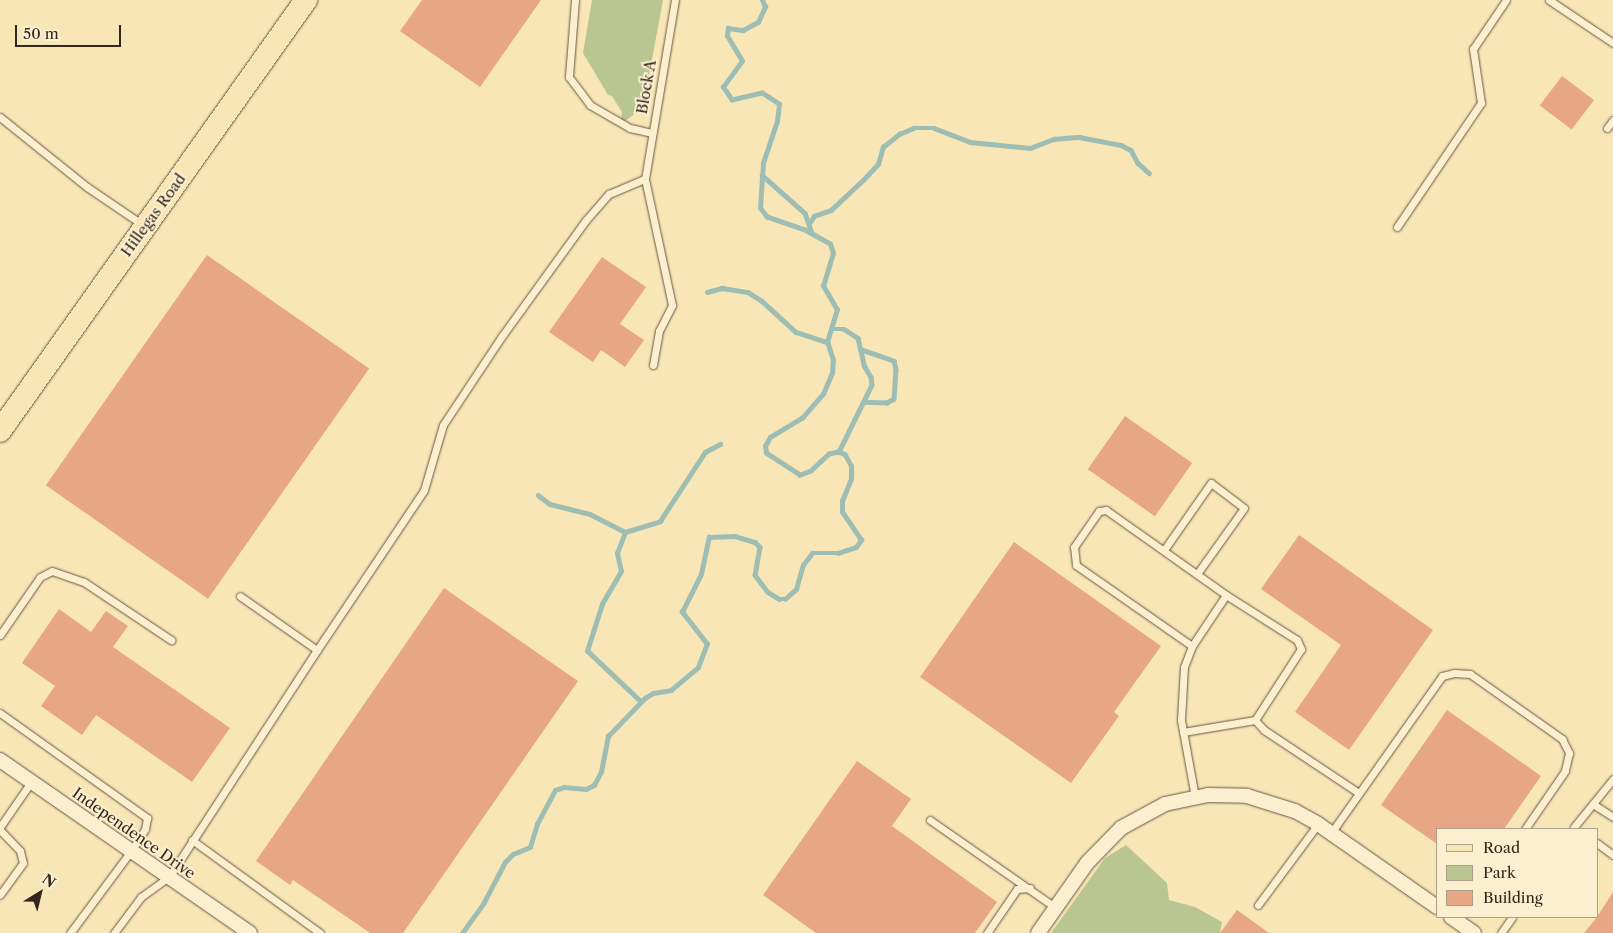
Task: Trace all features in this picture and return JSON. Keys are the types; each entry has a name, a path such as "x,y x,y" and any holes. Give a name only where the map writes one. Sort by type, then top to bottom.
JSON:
{"main road":[{"name":"Hillegas Road","path":"0,431 306,0"}],"street":[{"name":"Independence Drive","path":"0,760 250,933"},
{"path":"1038,933 1097,851 1121,828 1150,811 1189,798 1229,794 1263,799 1318,824 1436,906"},
{"path":"1459,919 1474,933"}],"lane":[{"path":"575,0 569,76 590,105 630,128 652,133"},
{"name":"Block A","path":"645,179 675,0"},
{"path":"1397,227 1481,102 1473,49 1506,0"},
{"path":"1549,0 1613,43"},
{"path":"0,117 87,187 145,226"},
{"path":"1607,128 1613,120"},
{"path":"114,933 141,897 169,877 424,490 443,425 502,336 586,220 609,194 645,179 672,305 659,331 653,365"},
{"path":"1164,550 1211,483 1244,508 1197,574"},
{"path":"1183,732 1255,720 1301,649 1297,640 1226,595 1106,510 1099,511 1074,547 1073,557 1076,565 1192,646"},
{"path":"0,635 40,577 52,571 84,582 171,640"},
{"path":"1189,798 1183,732 1184,667 1192,646 1226,595"},
{"path":"240,596 317,650"},
{"path":"1331,833 1442,676 1454,673 1470,674 1562,740 1569,753 1565,771 1526,828"},
{"path":"0,713 140,810 147,818 145,830 70,933"},
{"path":"1255,720 1264,730 1359,793"},
{"path":"1576,828 1613,779"},
{"path":"0,895 22,864 20,851 0,829 31,782"},
{"path":"1593,804 1613,817"},
{"path":"930,820 1030,888 1056,908"},
{"path":"1258,905 1318,824"},
{"path":"192,840 320,933"},
{"path":"1598,844 1613,855"},
{"path":"988,933 1017,889 1030,888"},
{"path":"1501,933 1511,918"}],"green space":[{"path":"592,0 663,0 643,108 625,121 621,119 622,112 612,96 608,95 583,53"},
{"path":"1126,845 1167,883 1169,900 1195,907 1222,922 1220,933 1051,933 1105,858"}],"building":[{"path":"422,0 541,0 480,87 400,31"},
{"path":"1562,76 1594,100 1572,130 1540,106"},
{"path":"207,255 369,369 208,599 46,485"},
{"path":"602,257 646,287 620,324 644,340 625,367 601,350 593,362 549,332"},
{"path":"1125,416 1192,463 1155,516 1088,469"},
{"path":"1299,535 1433,630 1349,750 1295,712 1341,645 1261,589"},
{"path":"1014,542 1161,646 1114,712 1119,716 1071,783 920,677"},
{"path":"444,588 578,681 403,933 370,933 293,880 290,885 256,861"},
{"path":"59,609 91,632 106,611 128,626 113,647 230,728 192,782 96,715 82,735 41,706 55,686 22,663"},
{"path":"1447,710 1541,776 1505,828 1436,828 1436,843 1381,805"},
{"path":"857,761 911,799 892,826 997,902 975,933 816,933 763,895"},
{"path":"1613,892 1613,933 1584,933 1598,918"},
{"path":"1237,910 1269,933 1220,933"}],"waterway":[{"path":"462,933 483,904 505,862 513,854 530,847 537,824 555,790 564,787 586,789 594,785 601,772 608,736 645,698 653,693 671,690 698,667 707,644 682,612 701,574 709,537 735,536 755,542 760,547 755,575 768,592 779,599 785,599 796,589 803,565 812,553 838,553 856,547 861,540 842,512 842,501 851,479 851,466 845,455 839,452 829,454 811,471 800,475 766,453 765,446 770,437 802,418 823,394 832,373 833,360 827,342 837,310 823,286 833,253 830,244 805,230 767,217 760,208 763,163 777,121 779,104 762,93 732,100 723,87 742,61 727,36 728,28 743,30 758,22 765,7 762,0"},
{"path":"810,222 814,216 831,210 863,180 878,164 883,147 899,134 914,128 934,128 970,142 1030,148 1054,139 1079,137 1121,145 1131,150 1138,163 1149,173"},
{"path":"762,175 805,213 812,233"},
{"path":"707,292 722,288 748,292 762,301 796,332 827,342"},
{"path":"832,329 844,329 858,338 864,365 871,377 872,385 839,452"},
{"path":"860,349 894,361 896,370 894,399 887,403 864,402"},
{"path":"641,702 587,651 602,604 621,571 617,553 625,532 660,521 705,452 720,444"},
{"path":"538,495 550,504 590,514 625,532"}]}
